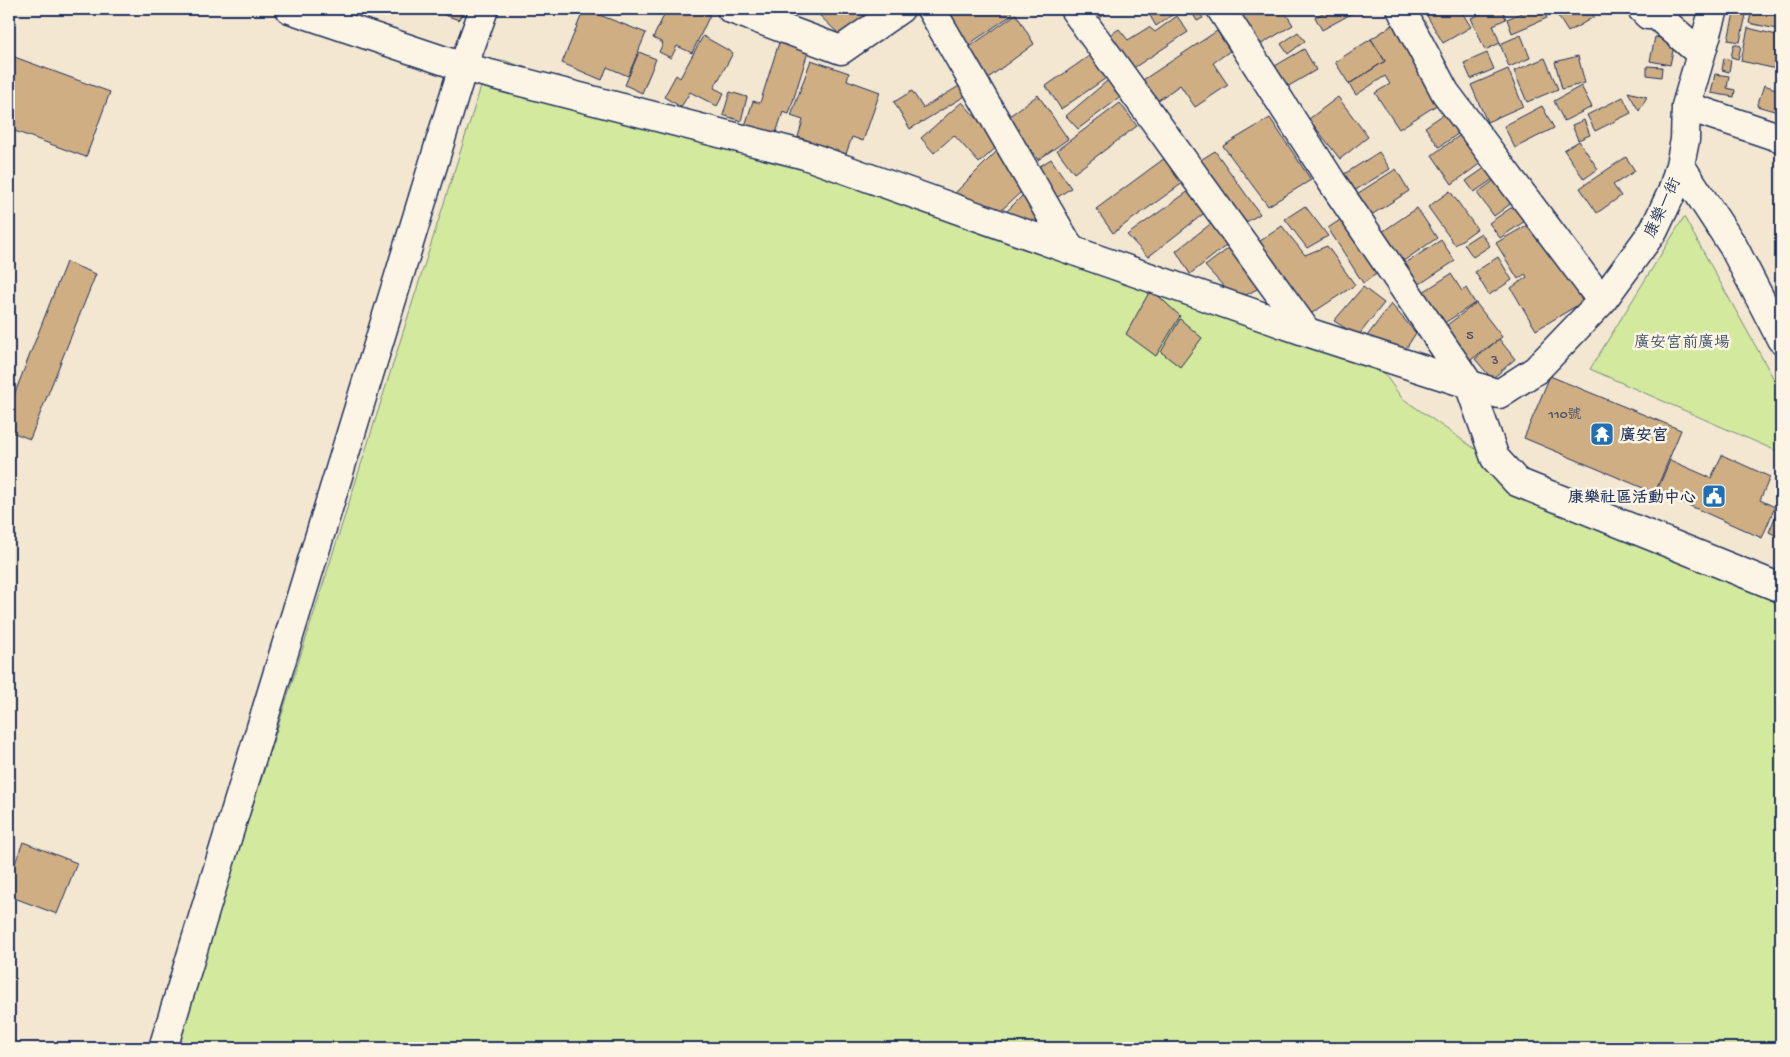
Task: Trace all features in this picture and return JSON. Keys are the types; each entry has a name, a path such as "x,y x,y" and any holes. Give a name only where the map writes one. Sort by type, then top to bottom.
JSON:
{"street":[{"path":"290,9 463,67 805,155 1307,332 1469,384"},
{"path":"163,1048 463,67 484,9"},
{"path":"731,9 841,50 900,9"},
{"path":"931,9 1071,250"},
{"path":"1074,9 1307,332"},
{"path":"1221,9 1332,182 1469,384 1495,458 1517,482 1781,588"},
{"path":"1401,9 1445,92 1602,301"},
{"path":"1642,9 1648,15 1655,14 1701,54"},
{"name":"康樂一街","path":"1469,384 1499,394 1536,370 1602,301 1654,230 1672,192 1680,165 1685,140 1686,106 1714,9"},
{"path":"1686,106 1781,138"},
{"path":"1680,165 1733,246 1781,339"}],"green space":[{"path":"503,60 1371,356 1402,398 1514,476 1781,578 1781,1048 176,1048 484,77"},
{"name":"廣安宮前廣場","path":"1684,217 1781,392 1781,453 1590,369"}],"building":[{"path":"428,9 463,9 459,20"},
{"path":"584,9 646,33 628,76 607,67 602,80 562,63"},
{"path":"667,9 696,9 710,15 692,53 677,46 671,58 659,52 663,43 653,38"},
{"path":"813,9 871,9 843,38"},
{"path":"957,9 1009,9 1013,14 965,47 945,17"},
{"path":"1084,9 1114,9 1092,22"},
{"path":"1146,9 1176,9 1178,11 1156,26"},
{"path":"1190,9 1197,9 1203,18 1197,21"},
{"path":"1240,9 1283,9 1293,25 1253,49 1233,13"},
{"path":"1330,9 1360,9 1322,30 1315,17"},
{"path":"1423,9 1460,9 1471,27 1443,43"},
{"path":"1493,9 1502,9 1506,19 1493,25 1500,43 1485,50 1471,18"},
{"path":"1531,9 1543,9 1547,18 1512,33 1507,19"},
{"path":"1569,9 1589,9 1594,17 1568,32 1558,16"},
{"path":"1735,9 1747,10 1740,42 1728,40"},
{"path":"1752,9 1781,15 1781,30 1749,23"},
{"path":"1016,14 1034,44 988,78 968,48"},
{"path":"1177,16 1188,32 1129,71 1104,39 1119,29 1128,40 1149,27 1155,32"},
{"path":"1394,24 1443,101 1399,129 1375,93 1390,84 1385,76 1356,95 1349,84 1385,61 1371,39"},
{"path":"1748,28 1781,36 1781,70 1741,61"},
{"path":"1217,31 1230,51 1213,63 1228,85 1195,107 1180,85 1157,101 1143,80"},
{"path":"1298,32 1305,41 1288,54 1281,44"},
{"path":"782,33 811,42 789,114 783,112 775,136 745,126 753,101 760,103"},
{"path":"1521,35 1530,58 1509,67 1500,44"},
{"path":"703,36 733,53 714,88 724,93 717,106 690,92 681,107 664,97 676,75 680,78"},
{"path":"1655,37 1675,41 1670,65 1650,61"},
{"path":"1371,39 1385,61 1349,84 1335,62"},
{"path":"1734,44 1741,46 1738,59 1731,57"},
{"path":"1099,49 1115,72 1061,109 1046,86"},
{"path":"1304,49 1316,70 1287,87 1275,66"},
{"path":"639,52 656,59 642,93 625,85"},
{"path":"1487,53 1494,69 1471,79 1464,63"},
{"path":"9,55 110,92 86,157 9,129"},
{"path":"1578,56 1585,83 1562,89 1555,62"},
{"path":"1545,58 1558,89 1527,102 1514,71"},
{"path":"1724,58 1731,60 1729,72 1722,70"},
{"path":"811,60 849,73 847,80 880,92 863,141 852,137 846,154 798,137 803,120 791,116"},
{"path":"1647,66 1662,67 1661,77 1647,75"},
{"path":"1508,69 1523,106 1487,122 1471,85"},
{"path":"1715,74 1729,76 1727,88 1735,90 1734,97 1711,93"},
{"path":"1781,74 1781,113 1757,106 1764,85 1776,89"},
{"path":"1113,76 1126,93 1078,129 1066,116"},
{"path":"964,83 970,93 910,129 894,102 912,91 923,108"},
{"path":"1581,86 1592,107 1564,121 1554,101"},
{"path":"730,92 747,97 741,121 723,115"},
{"path":"1628,92 1647,97 1639,111"},
{"path":"1038,95 1068,139 1038,160 1008,117"},
{"path":"1338,97 1368,137 1340,159 1309,119"},
{"path":"1623,97 1631,113 1595,131 1587,115"},
{"path":"962,102 1000,144 979,163 954,135 934,153 921,138"},
{"path":"1120,103 1137,126 1074,173 1057,150"},
{"path":"1459,104 1472,124 1439,147 1425,127"},
{"path":"1542,106 1554,128 1515,148 1504,126"},
{"path":"1270,118 1311,180 1268,206 1223,146"},
{"path":"1584,120 1590,135 1578,140 1572,125"},
{"path":"1476,124 1496,152 1452,184 1432,155"},
{"path":"1579,141 1598,169 1584,179 1564,150"},
{"path":"1000,148 1022,191 995,216 955,193"},
{"path":"1215,151 1260,214 1236,228 1191,166"},
{"path":"1379,152 1390,169 1349,194 1338,178"},
{"path":"1169,155 1187,180 1113,233 1096,209"},
{"path":"1626,157 1635,171 1613,185 1621,196 1597,213 1580,188"},
{"path":"1051,159 1071,188 1052,201 1032,171"},
{"path":"1496,160 1496,177 1474,192 1466,181"},
{"path":"1396,169 1409,191 1365,219 1352,197"},
{"path":"1496,179 1513,202 1494,216 1477,193"},
{"path":"1193,188 1207,211 1148,257 1127,235"},
{"path":"1450,191 1477,229 1455,245 1428,207"},
{"path":"1024,194 1038,223 1032,230 1002,216"},
{"path":"1515,205 1525,221 1500,238 1489,223"},
{"path":"1305,206 1328,236 1307,248 1285,219"},
{"path":"1417,208 1437,238 1399,264 1379,234"},
{"path":"1346,216 1381,271 1363,283 1328,228"},
{"path":"1218,218 1232,241 1190,274 1176,251"},
{"path":"1534,221 1583,302 1536,330 1511,288 1527,277 1525,274 1518,279 1496,243"},
{"path":"1282,226 1305,255 1327,246 1355,285 1303,319 1253,246"},
{"path":"1481,233 1490,246 1473,257 1464,244"},
{"path":"1441,240 1455,261 1412,289 1398,268"},
{"path":"1233,245 1259,288 1236,300 1205,266"},
{"path":"1498,257 1512,280 1489,295 1475,272"},
{"path":"66,262 96,274 30,439 9,431 9,408"},
{"path":"1451,274 1462,291 1466,288 1475,303 1443,324 1423,292"},
{"path":"1363,287 1384,303 1358,336 1334,321"},
{"path":"1151,289 1180,316 1156,356 1126,334"},
{"path":"1476,303 1502,337 1464,365 1438,332"},
{"path":"1391,304 1416,333 1405,350 1367,336"},
{"path":"1180,319 1202,338 1180,367 1161,352"},
{"path":"1499,339 1515,359 1492,379 1475,359"},
{"name":"廣安宮","path":"1550,376 1681,430 1655,493 1524,438"},
{"name":"康樂社區活動中心","path":"1722,455 1770,477 1760,500 1775,507 1762,538 1657,491 1670,460 1711,478"},
{"path":"1778,510 1781,511 1781,538 1769,532"},
{"path":"23,842 77,863 57,914 9,896 9,879"}],"place":[{"name":"廣安宮","path":"1602,434"},
{"name":"康樂社區活動中心","path":"1714,496"}]}
